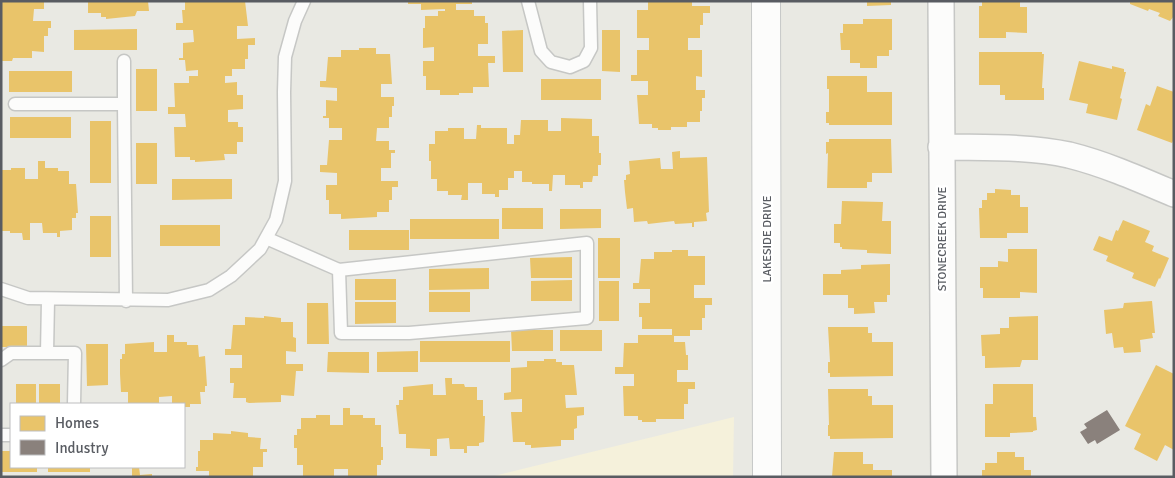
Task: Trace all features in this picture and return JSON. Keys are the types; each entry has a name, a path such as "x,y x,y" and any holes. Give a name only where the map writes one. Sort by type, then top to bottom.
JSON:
{"street":[{"name":"LAKESIDE DRIVE","path":"766,1 767,477"},
{"name":"STONECREEK DRIVE","path":"941,1 944,477"},
{"path":"942,147 1023,149 1068,155 1115,169 1174,194"}],"lane":[{"path":"1,289 28,298 48,300 168,300 209,290 231,276 260,249 276,220 285,180 285,56 295,21 304,1"},
{"path":"528,1 541,51 551,62 570,67 584,62 591,48 590,1"},
{"path":"124,62 126,301"},
{"path":"15,104 124,104"},
{"path":"266,238 339,270 587,243 587,318 409,333 341,333 339,270"},
{"path":"47,353 48,300"},
{"path":"1,360 12,353 75,353 74,403"}],"shaded area":[{"path":"734,417 733,477 490,477"}],"building: Homes":[{"path":"1,1 44,1 44,9 34,9 33,21 51,21 51,28 48,28 48,36 44,36 44,52 32,51 32,58 13,58 12,61 1,61"},
{"path":"88,1 148,1 149,11 137,11 135,16 106,19 106,17 101,17 101,13 88,13"},
{"path":"185,1 245,1 248,26 237,26 237,39 255,38 255,45 248,45 248,59 245,59 245,69 232,69 232,76 225,76 225,83 237,82 237,95 243,95 243,109 228,110 228,122 238,122 238,127 243,127 243,142 237,142 237,154 224,154 225,160 195,162 195,160 190,160 190,157 175,157 174,127 186,127 185,114 168,114 168,107 175,107 174,83 189,83 189,76 198,76 198,70 186,71 185,60 179,60 179,58 183,58 183,43 194,42 193,30 176,30 176,23 183,23 182,10 185,10"},
{"path":"408,1 472,1 472,4 456,4 456,10 474,10 474,16 485,16 485,23 488,23 488,44 478,44 478,56 495,56 495,63 488,63 489,87 473,87 473,93 459,93 459,95 440,95 440,90 426,90 426,76 423,76 423,61 434,61 434,47 423,48 425,16 438,16 438,11 445,11 445,9 421,10 421,4 408,4"},
{"path":"648,1 692,1 692,6 710,6 710,13 703,13 703,25 700,25 700,38 688,38 688,50 702,50 702,77 696,76 696,90 705,90 705,98 702,98 700,122 687,122 687,127 671,127 671,130 658,130 658,128 652,128 652,124 639,124 637,95 648,95 648,81 631,81 631,75 637,75 637,50 649,50 649,38 637,38 637,10 648,10"},
{"path":"867,1 891,1 891,5 867,6"},
{"path":"982,1 1020,1 1020,7 1027,7 1027,33 1006,32 1006,38 979,38 979,6 982,6"},
{"path":"1130,1 1174,1 1174,16 1170,21 1158,16 1160,13 1149,9 1148,11 1130,4"},
{"path":"863,19 892,19 892,50 889,50 889,56 877,56 877,68 860,68 860,63 850,63 850,50 841,50 840,33 843,33 843,24 863,24"},
{"path":"137,29 137,50 74,50 74,30"},
{"path":"523,30 523,72 503,72 502,31"},
{"path":"602,30 620,30 620,72 602,71"},
{"path":"359,48 376,48 376,54 390,54 392,84 381,84 381,97 394,97 394,106 392,106 392,117 389,117 389,128 377,128 376,141 389,141 389,150 395,150 395,153 391,153 391,168 381,168 381,181 398,181 398,187 392,187 392,200 389,200 389,212 377,212 377,217 341,219 341,214 329,214 329,200 326,200 326,185 337,185 337,173 320,172 320,165 327,165 329,140 342,140 342,128 329,128 329,118 323,118 323,116 326,116 326,100 337,101 337,88 320,87 320,81 326,81 328,57 341,57 341,50 359,50"},
{"path":"979,52 1042,52 1044,54 1042,88 1044,88 1044,100 1005,100 1005,95 1000,95 1000,85 979,85"},
{"path":"1079,61 1112,69 1112,66 1124,69 1124,72 1126,72 1117,120 1086,113 1088,104 1069,100"},
{"path":"136,69 157,69 157,111 136,111"},
{"path":"9,71 72,71 72,92 9,92"},
{"path":"827,76 867,76 867,92 892,92 892,125 829,125 829,123 826,123 826,112 829,112"},
{"path":"541,79 601,79 601,100 541,100"},
{"path":"1157,86 1174,92 1174,139 1172,143 1137,130 1146,104 1150,106"},
{"path":"10,117 71,117 71,138 10,138"},
{"path":"561,118 592,119 592,136 599,136 601,165 598,165 598,176 593,176 592,182 583,182 583,188 580,188 580,185 565,185 565,175 553,175 552,191 549,191 549,184 522,182 522,171 514,171 514,178 508,178 508,190 499,190 499,197 495,197 495,194 482,194 482,183 468,183 468,200 461,200 462,195 448,195 448,191 437,191 437,179 431,179 431,161 429,161 429,144 435,144 435,131 448,131 448,128 464,128 464,139 476,139 477,125 481,125 481,128 507,128 507,144 514,144 514,135 520,135 521,120 548,120 548,131 561,131"},
{"path":"90,121 111,121 111,183 90,183"},
{"path":"829,139 891,139 892,173 872,173 872,182 867,182 867,188 827,188 828,153 826,154 826,142 829,142"},
{"path":"136,143 157,143 157,184 136,184"},
{"path":"680,151 680,158 707,157 709,212 706,213 707,221 694,222 694,227 692,227 692,223 675,224 674,221 648,224 647,221 634,222 633,208 627,209 624,180 626,180 626,175 630,174 629,161 660,158 661,169 673,169 672,152"},
{"path":"38,161 45,161 45,168 58,168 58,171 69,171 69,184 76,184 78,213 76,213 76,218 72,218 72,230 60,231 60,237 57,237 57,233 43,233 42,223 30,223 30,240 23,240 22,233 1,231 1,170 25,168 25,179 38,179"},
{"path":"172,179 232,179 232,199 172,200"},
{"path":"995,189 1011,190 1011,195 1020,195 1020,207 1028,207 1028,233 1007,233 1007,238 980,238 979,208 982,208 982,200 987,200 987,193 995,193"},
{"path":"842,201 883,202 882,221 891,221 891,254 867,253 867,250 842,249 840,243 834,243 834,224 841,224"},
{"path":"502,208 543,208 543,229 502,229"},
{"path":"560,209 601,209 601,228 560,229"},
{"path":"90,216 111,216 111,257 90,257"},
{"path":"410,219 499,219 499,239 410,239"},
{"path":"1123,220 1150,231 1145,242 1154,246 1152,251 1169,258 1155,287 1132,278 1134,273 1106,261 1108,256 1093,250 1099,236 1112,241 1116,230 1118,231"},
{"path":"160,225 220,225 220,246 160,246"},
{"path":"349,230 409,230 409,250 349,250"},
{"path":"598,238 620,238 620,278 598,278"},
{"path":"1008,249 1037,249 1037,293 1020,292 1020,298 983,298 983,288 980,288 980,267 998,267 998,261 1008,262"},
{"path":"672,250 688,250 688,256 705,256 705,285 694,285 694,298 712,298 712,305 705,305 705,318 702,318 702,330 690,330 690,336 674,336 674,342 685,342 686,355 688,355 688,370 677,370 677,382 695,382 695,389 688,389 688,404 684,404 684,419 656,419 656,422 642,422 642,420 638,420 638,416 624,416 623,386 634,386 634,374 615,374 615,367 623,367 624,343 638,343 638,335 672,335 672,329 642,329 642,317 639,317 639,303 650,303 650,289 633,289 633,283 639,283 641,259 654,259 654,252 672,252"},
{"path":"572,257 572,278 531,278 530,258"},
{"path":"890,264 890,295 887,295 887,302 874,302 875,313 854,314 854,308 848,308 848,295 823,295 823,274 841,274 841,270 861,269 861,265"},
{"path":"489,268 489,289 429,290 429,269"},
{"path":"355,279 396,279 396,300 355,300"},
{"path":"572,280 572,301 531,301 531,281"},
{"path":"599,281 619,281 619,321 599,321"},
{"path":"429,292 470,292 470,312 429,312"},
{"path":"1152,301 1155,333 1152,333 1153,338 1140,340 1141,352 1124,353 1123,347 1114,348 1112,333 1106,334 1104,310 1123,308 1124,303"},
{"path":"355,302 396,302 396,323 355,324"},
{"path":"307,303 328,303 329,344 307,344"},
{"path":"264,316 281,318 281,322 293,322 296,352 286,351 286,364 303,364 303,371 296,371 294,396 281,395 281,402 249,403 246,402 246,398 233,398 234,383 230,383 230,368 242,368 242,355 225,355 225,349 231,349 233,325 245,325 245,317 264,318"},
{"path":"1038,316 1038,360 1022,360 1020,367 985,368 985,356 982,356 981,335 1000,334 1000,328 1009,328 1009,317"},
{"path":"1,326 27,326 27,347 1,347"},
{"path":"828,327 868,327 868,333 872,333 872,342 893,342 893,376 830,377 830,373 828,373 828,362 830,362"},
{"path":"511,330 553,330 553,351 512,351"},
{"path":"560,330 602,330 602,351 560,351"},
{"path":"167,335 174,335 174,342 187,342 187,345 198,345 199,357 205,356 207,386 205,386 205,392 200,392 201,404 190,404 190,407 185,407 185,403 172,403 172,396 159,397 159,403 128,403 128,392 121,392 120,374 120,359 122,359 122,354 125,354 125,344 154,342 154,352 167,352"},
{"path":"420,341 510,341 510,362 420,362"},
{"path":"86,344 108,344 108,385 87,386"},
{"path":"418,351 418,372 377,372 377,352"},
{"path":"328,352 369,352 369,373 327,372"},
{"path":"544,359 556,359 556,362 562,362 562,365 574,365 577,395 565,395 566,408 584,407 584,415 577,416 574,440 561,440 561,446 531,448 531,445 525,445 525,442 513,442 511,412 522,412 522,399 504,400 504,393 511,392 511,368 527,367 527,361 544,361"},
{"path":"1156,365 1174,374 1174,450 1165,445 1157,461 1134,449 1141,434 1125,426"},
{"path":"445,378 452,378 452,384 477,387 477,400 483,400 483,416 485,416 484,442 479,443 479,446 467,446 467,453 464,453 464,449 450,449 449,438 437,439 437,456 430,456 430,449 406,448 406,434 399,434 396,405 399,405 399,400 403,400 403,387 433,384 433,395 446,395"},
{"path":"16,384 36,384 36,403 16,403"},
{"path":"39,384 60,384 60,403 39,403"},
{"path":"993,384 1033,384 1033,417 1036,417 1037,430 1033,432 1010,433 1010,437 985,437 985,404 993,404"},
{"path":"828,389 868,389 868,396 872,396 872,405 893,405 893,438 830,439 830,436 828,436"},
{"path":"343,408 350,408 350,415 363,415 363,418 375,418 375,425 381,425 383,460 381,460 381,465 377,465 377,477 348,477 348,469 334,469 334,477 303,477 303,465 297,465 297,448 294,448 294,435 297,435 297,429 301,429 301,418 316,418 316,415 330,415 330,425 343,425"},
{"path":"231,431 248,433 248,437 261,438 260,449 267,449 267,452 263,452 263,467 253,467 253,477 209,477 209,471 196,471 200,440 213,440 213,433 231,434"},
{"path":"1,451 10,451 10,468 37,468 37,472 1,472"},
{"path":"834,452 863,452 863,464 873,464 873,470 892,470 892,477 832,477"},
{"path":"997,452 1015,452 1015,457 1024,457 1024,470 1031,470 1031,477 982,477 985,463 997,463"},
{"path":"48,468 90,468 90,472 48,472"},
{"path":"132,468 139,468 140,475 152,474 152,477 132,477"}],"building: Industry":[{"path":"1107,410 1120,430 1097,444 1095,440 1088,444 1080,432 1087,428 1084,424"}]}
